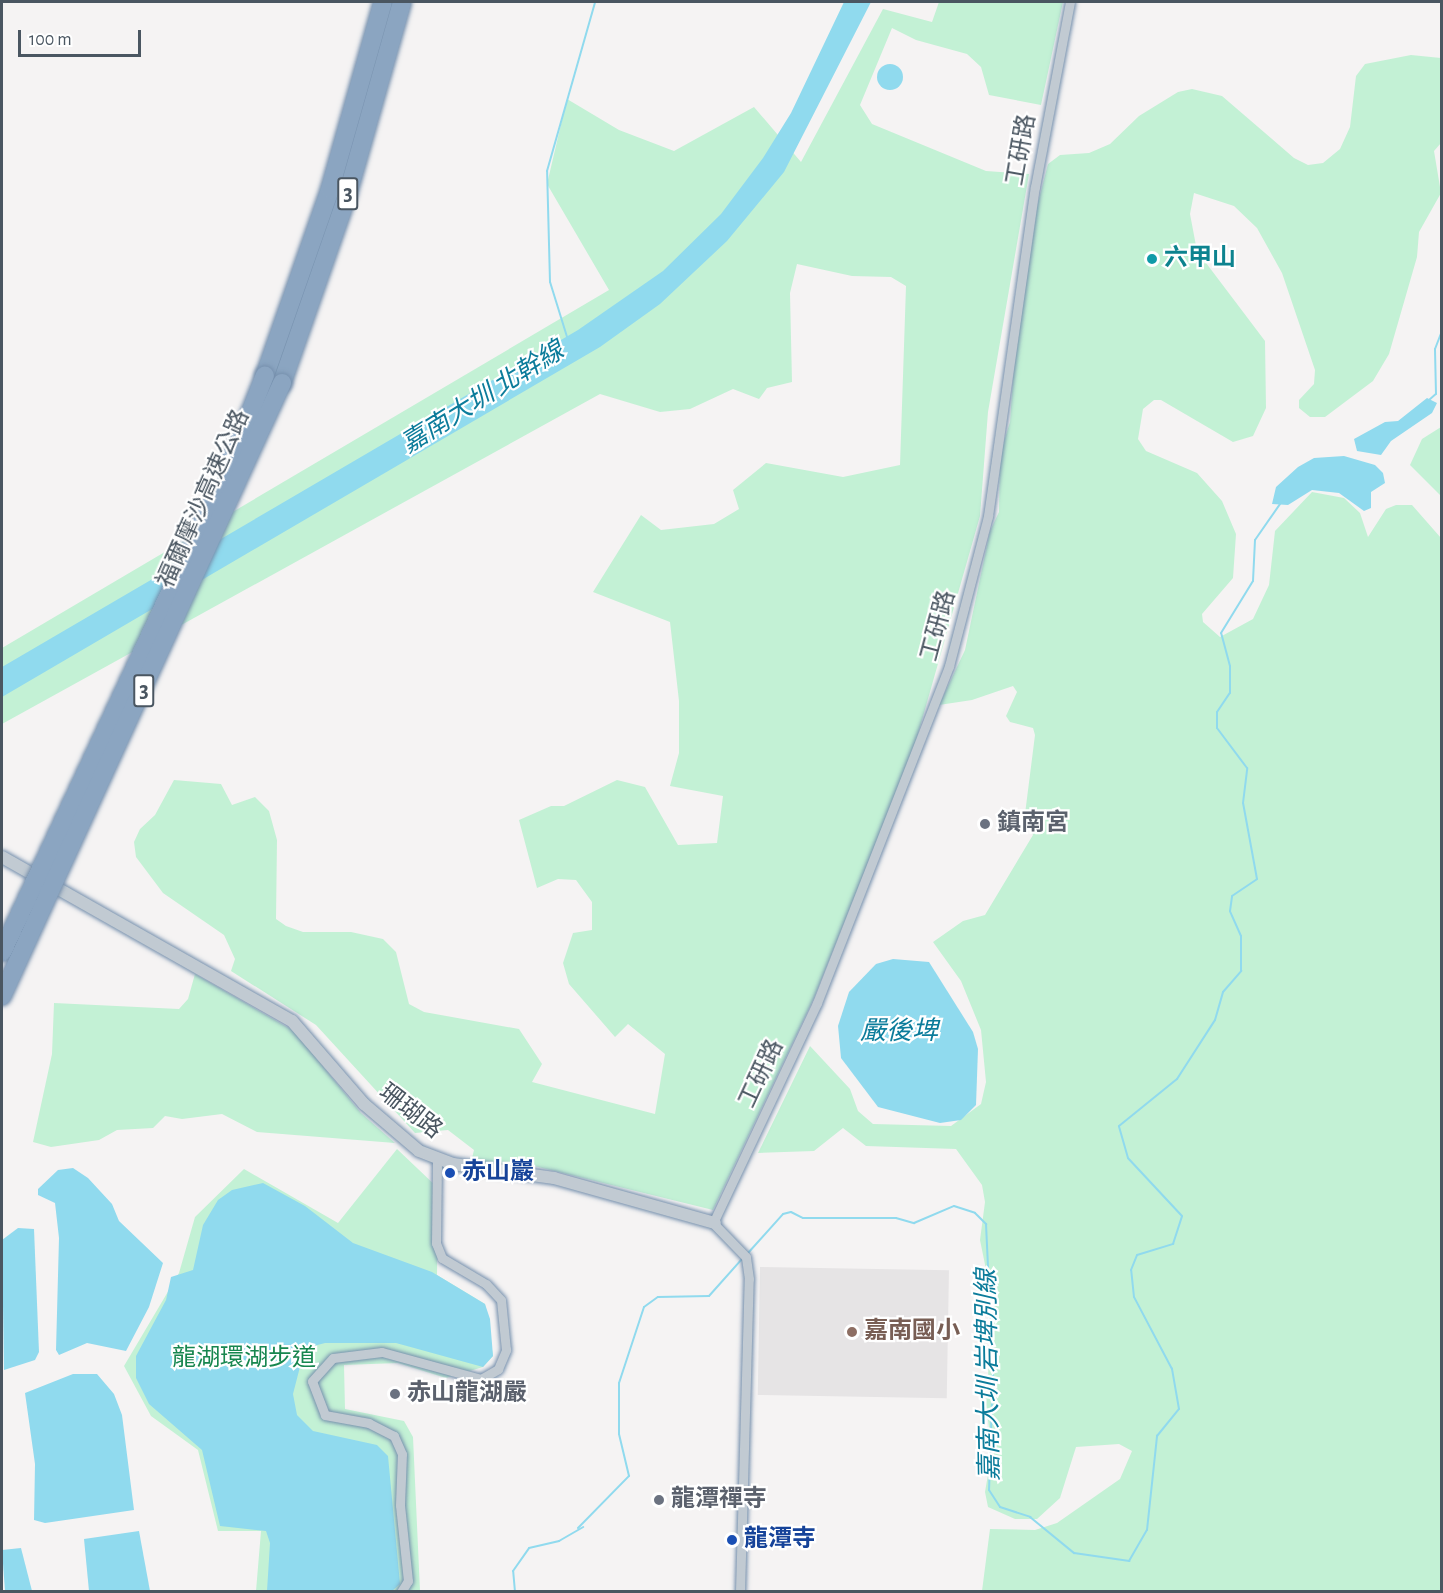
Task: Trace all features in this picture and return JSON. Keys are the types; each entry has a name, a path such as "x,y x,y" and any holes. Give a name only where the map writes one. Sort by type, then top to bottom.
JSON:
{"highway":[{"name":"福爾摩沙高速公路","path":"2,952 226,473 265,375 330,189 383,2"},
{"name":"福爾摩沙高速公路","path":"2,996 282,383 348,193 402,2"}],"street":[{"name":"工研路","path":"715,1223 817,1003 949,666 988,516 1035,187 1070,2"},
{"name":"珊瑚路","path":"2,857 292,1022 377,1118 415,1149 437,1159 555,1178 715,1223"},
{"path":"401,1592 408,1581 400,1505 402,1454 394,1436 369,1423 325,1415 312,1381 333,1358 382,1352 481,1379 498,1370 506,1350 501,1300 486,1284 442,1258 436,1243 437,1159"},
{"path":"715,1223 746,1257 749,1279 740,1592"}],"shaded area":[{"name":"嘉南國小","path":"760,1267 949,1270 947,1398 758,1395"}],"green space":[{"path":"939,2 1063,2 1041,105 989,95 981,67 967,54 916,40 892,28 860,105 872,124 986,171 1029,174 988,412 980,516 914,748 814,998 713,1210 534,1166 471,1162 474,1150 448,1130 415,1133 316,1025 231,971 235,959 224,935 163,893 136,857 134,842 140,829 155,815 174,780 221,784 232,805 255,797 269,811 277,840 276,919 286,926 303,932 351,932 383,939 396,952 409,1004 424,1012 519,1029 542,1064 532,1082 655,1114 665,1054 628,1024 615,1037 569,984 563,963 573,933 592,930 592,902 576,880 558,879 537,888 519,820 551,806 564,806 617,780 645,787 678,845 717,843 723,796 670,786 679,753 679,701 670,622 593,592 641,515 661,530 714,524 739,509 733,490 766,463 843,477 900,465 906,286 891,277 852,276 797,264 790,293 792,382 767,388 759,399 733,389 690,409 660,412 600,394 2,724 2,648 609,290 547,184 567,99 619,130 674,151 754,107 801,162 883,9 932,22"},
{"path":"1411,55 1441,58 1441,143 1434,151 1441,193 1419,232 1417,257 1389,354 1373,381 1325,417 1310,417 1299,408 1299,400 1314,384 1315,370 1282,273 1257,228 1234,206 1194,193 1190,214 1197,251 1265,341 1266,408 1253,436 1233,442 1161,400 1154,400 1143,409 1138,439 1146,451 1197,473 1222,501 1236,534 1233,578 1202,614 1203,622 1220,637 1253,619 1269,585 1275,531 1312,492 1344,498 1360,513 1368,537 1386,509 1396,505 1412,505 1441,538 1441,1591 982,1591 990,1529 1035,1530 1057,1523 1120,1479 1132,1451 1119,1444 1076,1447 1060,1498 1037,1519 1015,1519 988,1507 985,1492 992,1451 986,1405 993,1304 980,1240 985,1202 982,1185 956,1149 866,1146 843,1128 814,1151 758,1153 810,1046 850,1089 858,1111 873,1124 951,1126 981,1104 986,1082 981,1030 961,981 933,942 963,921 985,915 1033,835 1025,814 1035,735 1033,728 1010,722 1006,716 1017,692 1013,686 972,700 939,705 965,650 990,531 999,512 1000,454 1010,422 1016,334 1034,218 1048,164 1060,155 1089,153 1110,144 1139,116 1178,92 1192,89 1222,96 1294,158 1308,165 1323,163 1340,149 1350,127 1356,76 1365,64"},
{"path":"1441,427 1441,496 1410,465 1422,439"},
{"path":"195,974 294,1031 361,1113 395,1143 257,1132 222,1114 182,1119 165,1116 153,1128 117,1130 99,1140 51,1147 33,1142 52,1054 54,1003 179,1009 188,999"},
{"name":"龍湖環湖步道","path":"397,1149 438,1188 437,1275 485,1304 493,1356 483,1367 446,1378 398,1363 344,1365 345,1409 404,1421 413,1437 420,1591 256,1591 261,1531 218,1531 198,1450 151,1416 124,1366 179,1273 195,1217 244,1169 338,1223"}],"water":[{"name":"嘉南大圳 北幹線","path":"844,2 871,2 784,172 727,241 660,304 600,347 2,697 2,667 578,330 663,271 721,214 763,158 791,113"},
{"path":"890,64 899,68 903,77 899,86 890,90 881,86 877,77 881,68"},
{"path":"1427,398 1437,403 1432,413 1391,441 1381,455 1357,451 1354,439 1385,422 1398,421"},
{"path":"1344,456 1375,465 1383,473 1385,483 1371,492 1371,508 1364,511 1339,493 1312,490 1288,505 1272,504 1276,487 1298,467 1314,458"},
{"name":"嚴後埤","path":"893,959 929,962 973,1032 978,1049 976,1105 961,1120 940,1123 878,1107 841,1058 838,1026 849,992 876,964"},
{"path":"73,1168 88,1178 112,1204 119,1221 163,1263 149,1307 126,1351 87,1343 59,1355 56,1350 59,1238 55,1203 38,1195 38,1189 58,1170"},
{"name":"龍湖環湖步道","path":"263,1183 305,1206 353,1243 432,1272 485,1304 490,1319 493,1356 483,1367 396,1343 325,1343 310,1347 302,1359 293,1394 297,1415 313,1431 377,1445 388,1456 400,1584 392,1591 267,1591 270,1543 266,1531 220,1526 202,1450 149,1404 136,1378 136,1356 166,1300 171,1277 193,1270 203,1225 218,1200 232,1190"},
{"path":"18,1228 34,1229 39,1352 35,1360 4,1370 2,1240"},
{"path":"73,1374 97,1374 114,1394 122,1415 134,1510 45,1523 34,1520 35,1464 25,1393"},
{"path":"139,1531 150,1591 89,1591 84,1539"},
{"path":"21,1548 32,1591 5,1591 2,1550"}],"waterway":[{"name":"嘉南大圳 北幹線","path":"568,340 550,282 547,171 595,2"},
{"name":"嘉南大圳 岩埤別線","path":"1429,400 1436,394 1435,349 1442,331"},
{"name":"嘉南大圳 岩埤別線","path":"748,1253 783,1214 791,1212 803,1218 896,1218 914,1223 954,1206 975,1213 986,1224 993,1371 989,1490 1000,1507 1030,1517 1074,1553 1129,1561 1147,1530 1157,1436 1179,1409 1172,1369 1134,1297 1131,1270 1137,1255 1173,1244 1182,1216 1128,1158 1119,1126 1177,1079 1215,1020 1223,992 1241,971 1241,936 1230,911 1232,896 1257,879 1243,803 1247,768 1217,728 1217,712 1230,693 1230,666 1221,633 1253,581 1255,540 1280,504"},
{"name":"嘉南大圳 岩埤別線","path":"578,1528 629,1476 619,1434 619,1383 644,1307 658,1297 709,1296 742,1259"},
{"name":"嘉南大圳 岩埤別線","path":"515,1592 513,1571 529,1548 559,1541 583,1527"}],"place":[{"name":"六甲山","path":"1152,259"},
{"name":"鎮南宮","path":"985,824"},
{"name":"赤山巖","path":"450,1173"},
{"name":"嘉南國小","path":"852,1332"},
{"name":"赤山龍湖嚴","path":"395,1394"},
{"name":"龍潭禪寺","path":"659,1500"},
{"name":"龍潭寺","path":"732,1540"}]}
